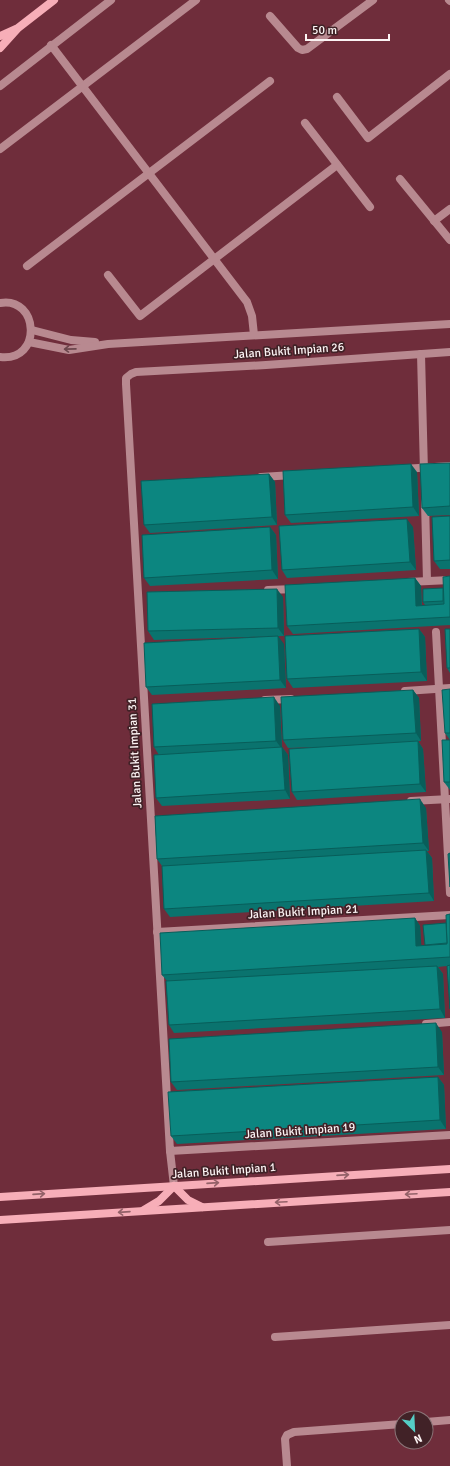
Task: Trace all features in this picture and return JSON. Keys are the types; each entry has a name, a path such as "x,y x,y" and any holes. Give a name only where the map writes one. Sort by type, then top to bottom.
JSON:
{"street":[{"path":"0,48 18,28 54,0"},
{"path":"0,86 111,0"},
{"path":"0,149 82,85 196,0"},
{"path":"270,16 298,48 302,50 308,49 373,0"},
{"path":"0,36 18,28"},
{"path":"52,45 247,302 252,316 254,335"},
{"path":"337,97 368,138 450,74"},
{"path":"27,266 270,81"},
{"path":"305,123 370,207"},
{"path":"108,275 140,316 337,165"},
{"path":"400,179 450,240"},
{"path":"434,221 450,209"},
{"path":"0,303 12,304 20,308 26,314 32,330 29,342 21,352 9,357 1,358"},
{"path":"29,342 69,350 108,344 450,324"},
{"path":"32,330 71,340 108,344"},
{"name":"Jalan Bukit Impian 26","path":"131,374 136,372 266,365 450,352"},
{"path":"421,354 424,482"},
{"name":"Jalan Bukit Impian 31","path":"131,374 126,378 126,384 135,483 142,595 154,818 157,932 167,1043 168,1132 170,1151"},
{"path":"392,470 450,466"},
{"path":"249,478 304,475"},
{"path":"424,497 427,581"},
{"path":"396,583 450,580"},
{"path":"263,590 302,588"},
{"path":"436,632 448,799 450,893"},
{"path":"400,692 450,688"},
{"path":"259,700 298,698"},
{"path":"399,802 448,799"},
{"name":"Jalan Bukit Impian 21","path":"157,932 450,916"},
{"path":"418,1025 450,1022"},
{"name":"Jalan Bukit Impian 19","path":"170,1151 450,1135"},
{"path":"170,1151 174,1186 188,1200 202,1207"},
{"name":"Jalan Bukit Impian 1","path":"0,1197 450,1168"},
{"path":"142,1211 159,1201 174,1186"},
{"path":"0,1220 450,1192"},
{"path":"268,1242 450,1230"},
{"path":"275,1337 450,1325"},
{"path":"434,1421 450,1420"},
{"path":"287,1466 285,1439 287,1435 294,1432 394,1425"}],"building":[{"path":"450,463 450,506 422,508 420,464"},
{"path":"411,464 413,507 285,515 283,471"},
{"path":"269,474 272,517 144,525 141,481"},
{"path":"450,516 450,560 434,561 432,517"},
{"path":"407,519 410,562 282,570 279,526"},
{"path":"270,527 272,570 144,578 142,535"},
{"path":"450,576 450,617 287,626 285,585 415,578 416,606 444,604 443,577"},
{"path":"443,588 443,601 423,602 423,589"},
{"path":"277,589 278,628 148,631 147,592"},
{"path":"419,629 421,672 287,679 285,636"},
{"path":"445,629 450,629 450,668 447,668"},
{"path":"278,636 280,680 146,687 144,643"},
{"path":"450,689 450,733 445,733 442,690"},
{"path":"413,690 416,733 283,740 281,697"},
{"path":"274,697 276,741 154,747 152,704"},
{"path":"442,740 450,740 450,782 444,782"},
{"path":"418,741 420,784 292,792 289,749"},
{"path":"282,747 285,790 156,798 154,755"},
{"path":"420,799 423,843 157,859 155,816"},
{"path":"426,850 429,893 164,909 162,866"},
{"path":"450,853 450,887 448,854"},
{"path":"450,914 450,957 162,975 160,933 415,918 416,946 447,944 446,915"},
{"path":"446,923 447,943 425,945 423,925"},
{"path":"450,965 450,1009 447,966"},
{"path":"437,966 440,1009 169,1025 166,981"},
{"path":"436,1023 438,1067 171,1082 169,1039"},
{"path":"438,1077 440,1120 171,1136 168,1092"}]}
